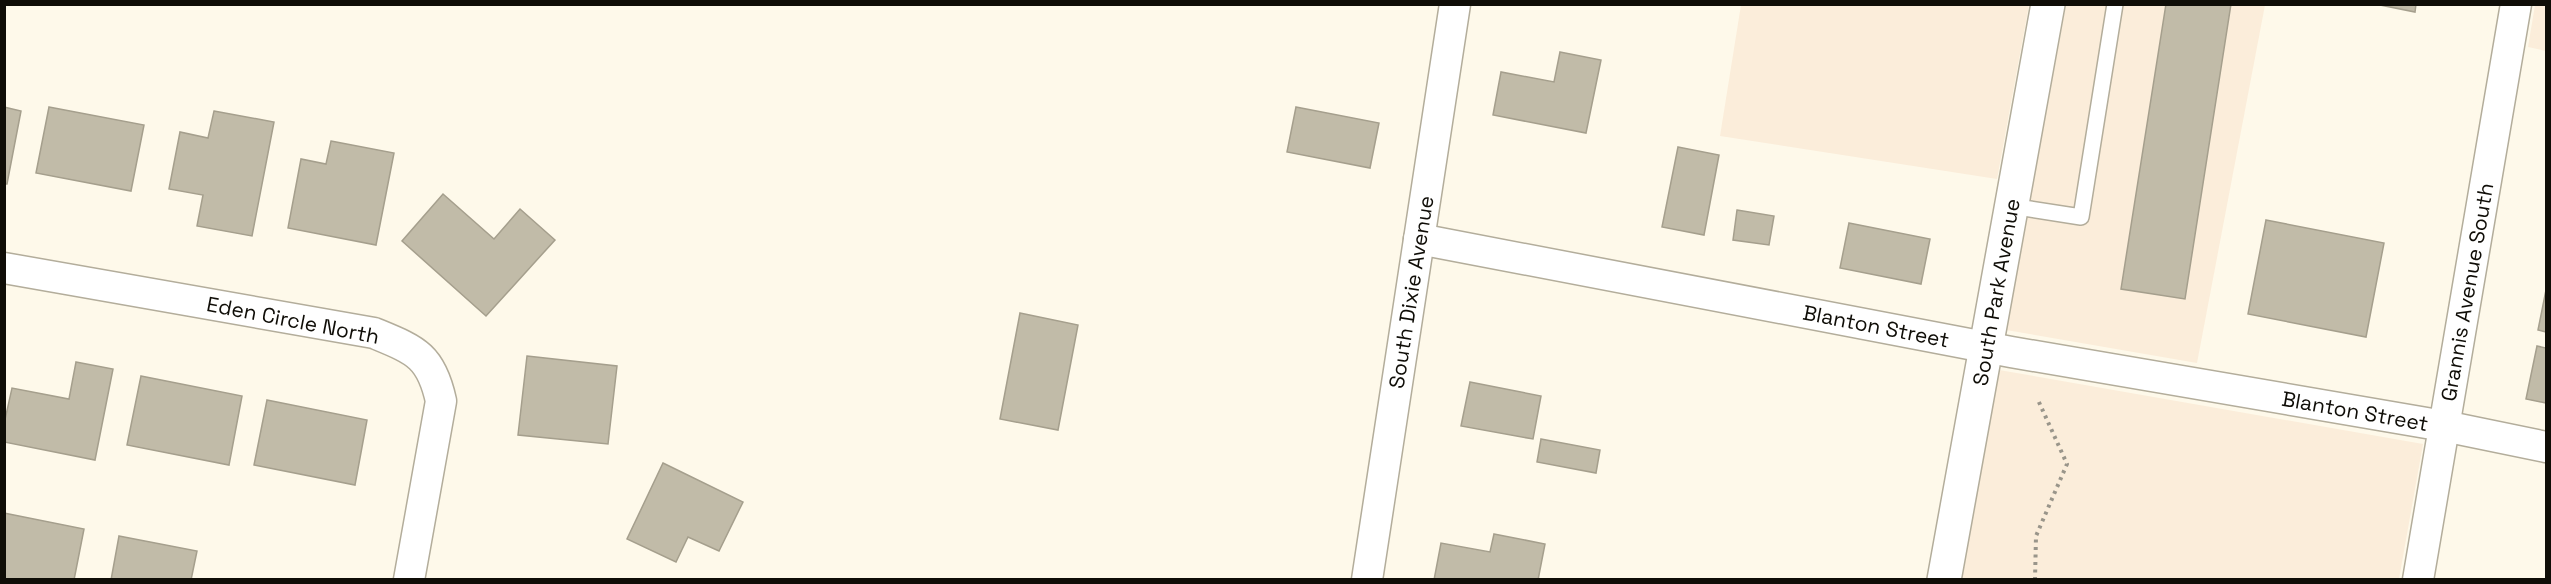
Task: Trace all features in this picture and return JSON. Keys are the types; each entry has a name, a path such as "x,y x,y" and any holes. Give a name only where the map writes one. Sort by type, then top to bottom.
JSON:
{"street":[{"name":"South Dixie Avenue","path":"1367,579 1455,4"},
{"name":"South Park Avenue","path":"1944,579 2048,4"},
{"name":"Grannis Avenue South","path":"2418,579 2516,4"},
{"name":"Blanton Street","path":"1419,239 1985,346 2444,426 2547,447"},
{"name":"Eden Circle North","path":"4,268 374,333 408,347 430,366 437,380 441,401 409,579"}],"lane":[{"path":"2011,206 2081,217 2115,4"}],"path":[{"path":"2035,579 2036,536 2067,464 2038,400"}],"shaded area":[{"path":"1741,5 2029,5 1997,179 1720,136"},
{"path":"2066,5 2265,5 2197,363 2006,330"},
{"path":"2535,5 2546,5 2546,51 2528,47"},
{"path":"1999,370 2423,444 2399,579 1962,579"}],"building":[{"path":"2166,4 2231,4 2185,299 2121,289"},
{"path":"2375,4 2416,4 2415,12"},
{"path":"1560,52 1601,60 1586,133 1493,115 1501,72 1554,82"},
{"path":"4,107 21,111 7,184 4,184"},
{"path":"49,107 144,125 131,191 36,173"},
{"path":"1296,107 1379,123 1370,168 1287,152"},
{"path":"214,111 274,122 252,236 197,226 203,195 169,189 180,132 208,138"},
{"path":"331,141 394,153 376,245 288,228 301,159 326,164"},
{"path":"1678,147 1719,155 1704,235 1662,227"},
{"path":"443,194 494,239 520,209 555,240 486,316 402,241"},
{"path":"1737,210 1774,216 1769,245 1733,240"},
{"path":"2266,220 2384,243 2366,337 2248,314"},
{"path":"1849,223 1930,239 1921,284 1840,268"},
{"path":"2546,290 2546,332 2538,330"},
{"path":"1020,313 1078,325 1058,430 1000,419"},
{"path":"2537,346 2546,348 2546,403 2526,399"},
{"path":"527,356 617,366 608,444 518,435"},
{"path":"76,362 113,369 95,460 4,442 4,424 12,388 69,399"},
{"path":"141,376 242,396 229,465 127,445"},
{"path":"1470,382 1541,396 1533,439 1461,426"},
{"path":"267,400 367,420 355,485 254,465"},
{"path":"1541,439 1600,450 1596,473 1537,462"},
{"path":"663,463 743,502 719,551 688,537 676,562 627,539"},
{"path":"4,513 84,529 74,580 4,580"},
{"path":"1494,534 1545,544 1538,580 1434,580 1441,543 1490,552"},
{"path":"119,536 197,551 191,580 111,580"}]}
